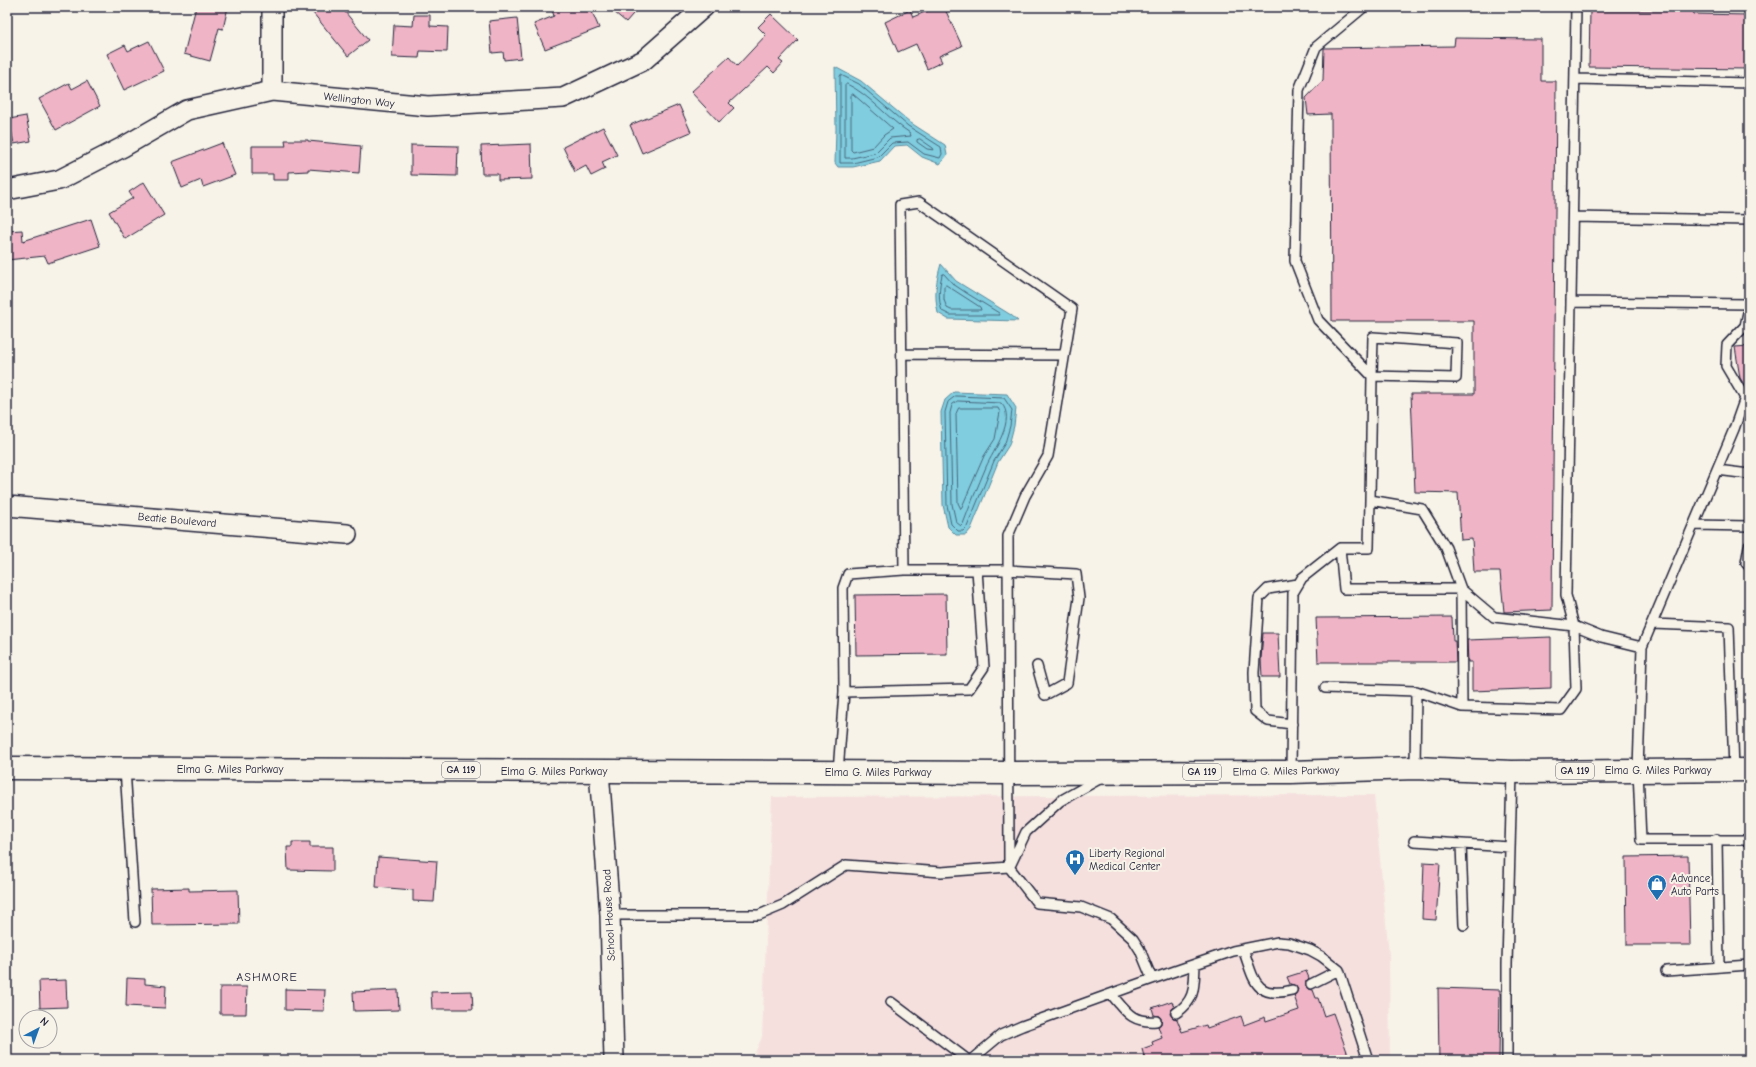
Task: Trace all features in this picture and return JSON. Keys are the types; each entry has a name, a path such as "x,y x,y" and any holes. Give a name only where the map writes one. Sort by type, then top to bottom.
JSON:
{"main road":[{"name":"Elma G. Miles Parkway","path":"7,768 1009,773 1291,772 1415,768 1512,772 1742,770"}],"street":[{"path":"272,7 272,91"},
{"name":"Wellington Way","path":"7,190 59,180 123,147 187,110 272,91 428,106 563,98 644,60 704,7"},
{"name":"Beatie Boulevard","path":"7,506 347,534"},
{"name":"School House Road","path":"599,771 610,915 614,1060"}],"lane":[{"path":"1291,772 1293,593 1302,578 1340,548 1369,548 1372,376 1373,338 1457,343 1456,378 1372,376 1318,320 1296,261 1299,90 1316,47 1364,7"},
{"path":"1326,688 1416,691 1462,707 1561,710 1576,689 1574,626 1566,594 1576,7"},
{"path":"1575,79 1749,83"},
{"path":"904,570 900,205 919,202 1072,309 1048,456 1025,496 1008,536 1010,867 1037,903 1081,906 1111,919 1133,939 1140,950 1152,979"},
{"path":"1573,217 1749,220"},
{"path":"1572,302 1749,304"},
{"path":"1749,308 1745,326 1727,345 1726,366 1747,398 1642,647 1638,770 1641,840 1749,840"},
{"path":"902,354 1064,355"},
{"path":"1717,470 1749,474"},
{"path":"1370,500 1422,509 1446,548 1461,589 1462,707"},
{"path":"1694,526 1749,526"},
{"path":"1749,546 1746,563 1749,566"},
{"path":"1340,548 1344,589 1461,589 1494,617 1574,626 1600,636 1642,647"},
{"path":"838,772 844,692 843,588 848,574 904,570 1008,570 1076,574 1079,598 1067,683 1045,695 1037,666"},
{"path":"844,692 969,689 984,667 977,570"},
{"path":"1292,724 1268,720 1255,711 1254,672 1259,598 1268,589 1298,584"},
{"path":"1652,624 1729,628 1742,770"},
{"path":"1415,768 1416,691"},
{"path":"125,769 135,922"},
{"path":"1010,867 1026,832 1060,801 1113,772"},
{"path":"1507,1060 1507,964 1512,772"},
{"path":"1717,839 1719,967"},
{"path":"1414,841 1510,846"},
{"path":"1461,844 1464,925"},
{"path":"610,915 759,915 783,904 846,865 941,872 1010,867"},
{"path":"971,1060 1001,1035 1195,964 1242,949 1278,942 1289,943 1310,950 1321,956 1339,970 1368,1060"},
{"path":"1242,949 1256,982 1264,992 1280,993 1292,990"},
{"path":"1176,1013 1191,998 1195,964"},
{"path":"1666,971 1749,965"},
{"path":"1311,984 1339,970"},
{"path":"1111,994 1128,1014 1135,1019 1142,1021 1156,1021"},
{"path":"891,1002 968,1060"}],"shaded area":[{"name":"Liberty Regional Medical Center","path":"1374,795 1389,955 1390,1060 752,1060 762,1037 772,797"}],"water":[{"path":"835,67 861,81 911,123 945,145 947,155 940,164 922,157 907,145 894,146 880,161 853,167 838,167 835,163"},
{"path":"941,264 956,281 1011,315 1018,321 948,319 938,313 936,288"},
{"path":"954,392 1007,394 1016,408 1014,426 1009,445 998,462 971,529 966,535 956,535 948,527 943,505 941,412 945,400"}],"building":[{"path":"196,7 228,7 223,29 219,28 210,61 184,54"},
{"path":"321,7 341,7 368,40 348,56 313,13"},
{"path":"551,7 590,7 599,28 545,49 534,24 554,16"},
{"path":"608,7 639,7 626,22"},
{"path":"937,7 944,7 962,46 939,56 942,62 927,69 916,44 898,52 885,22 910,10 913,17"},
{"path":"1590,10 1693,10 1694,14 1749,15 1749,69 1589,67"},
{"path":"771,14 798,40 779,60 783,63 774,73 768,67 729,103 734,108 719,122 691,92 729,57 737,66 766,35 758,27"},
{"path":"414,15 430,15 430,26 448,27 447,52 420,51 419,58 392,57 394,25 413,26"},
{"path":"517,18 521,58 504,60 503,52 492,53 489,21"},
{"path":"1455,38 1541,39 1541,81 1556,81 1552,610 1504,612 1500,572 1474,572 1472,539 1461,540 1458,493 1415,492 1411,394 1474,394 1474,321 1332,321 1331,114 1308,115 1306,98 1323,80 1324,48 1454,46"},
{"path":"149,41 164,71 124,90 107,54 125,45 128,51"},
{"path":"87,81 100,106 56,130 39,99 69,83 72,89"},
{"path":"679,105 691,132 642,153 630,125"},
{"path":"26,116 31,141 14,144 9,119"},
{"path":"603,127 617,155 602,162 605,169 591,176 586,166 575,172 563,147"},
{"path":"285,140 308,140 361,146 359,173 308,169 308,171 289,172 289,180 273,180 273,174 252,174 252,146 286,146"},
{"path":"222,143 235,175 203,187 201,180 182,188 172,162"},
{"path":"531,144 532,179 498,180 498,174 482,174 481,146"},
{"path":"411,145 458,146 457,176 411,175"},
{"path":"144,182 164,215 125,239 109,212 133,198 129,192"},
{"path":"91,219 100,246 48,263 45,256 7,260 7,231 22,230 23,241"},
{"path":"1749,346 1749,386 1745,386 1740,378 1735,347"},
{"path":"946,594 947,654 856,655 855,595"},
{"path":"1452,617 1456,662 1318,662 1316,618"},
{"path":"1263,633 1278,633 1280,677 1262,677 1261,659"},
{"path":"1551,637 1551,688 1472,691 1472,662 1468,662 1467,640"},
{"path":"292,842 310,842 310,847 333,847 333,871 288,870 287,847 292,847"},
{"name":"Advance Auto Parts","path":"1688,856 1690,945 1627,945 1626,857"},
{"path":"378,857 437,861 434,902 413,901 413,890 376,887"},
{"path":"1424,862 1440,863 1436,920 1422,919"},
{"path":"189,888 189,891 238,890 239,924 152,925 151,889"},
{"path":"1306,971 1309,978 1306,981 1306,986 1308,989 1313,990 1316,998 1318,998 1324,1016 1333,1013 1350,1060 1145,1060 1142,1049 1153,1045 1152,1042 1162,1038 1158,1026 1161,1024 1161,1018 1154,1015 1152,1008 1172,1001 1174,1007 1170,1014 1173,1018 1177,1019 1182,1032 1206,1025 1207,1028 1241,1016 1244,1025 1265,1017 1266,1021 1299,1010 1294,996 1298,989 1294,985 1290,984 1287,977"},
{"path":"127,978 145,979 145,984 166,986 165,1008 126,1006"},
{"path":"66,980 67,1007 40,1008 39,981"},
{"path":"220,987 247,987 246,1014 220,1014"},
{"path":"1438,988 1500,990 1499,1060 1439,1060"},
{"path":"285,989 325,990 324,1011 285,1010"},
{"path":"398,990 399,1010 354,1011 353,992"},
{"path":"472,991 473,1009 432,1009 431,992"}],"place":[{"name":"Liberty Regional Medical Center","path":"1075,876"},
{"name":"Advance Auto Parts","path":"1657,901"}],"district":[{"name":"ASHMORE","path":"267,977"}]}
